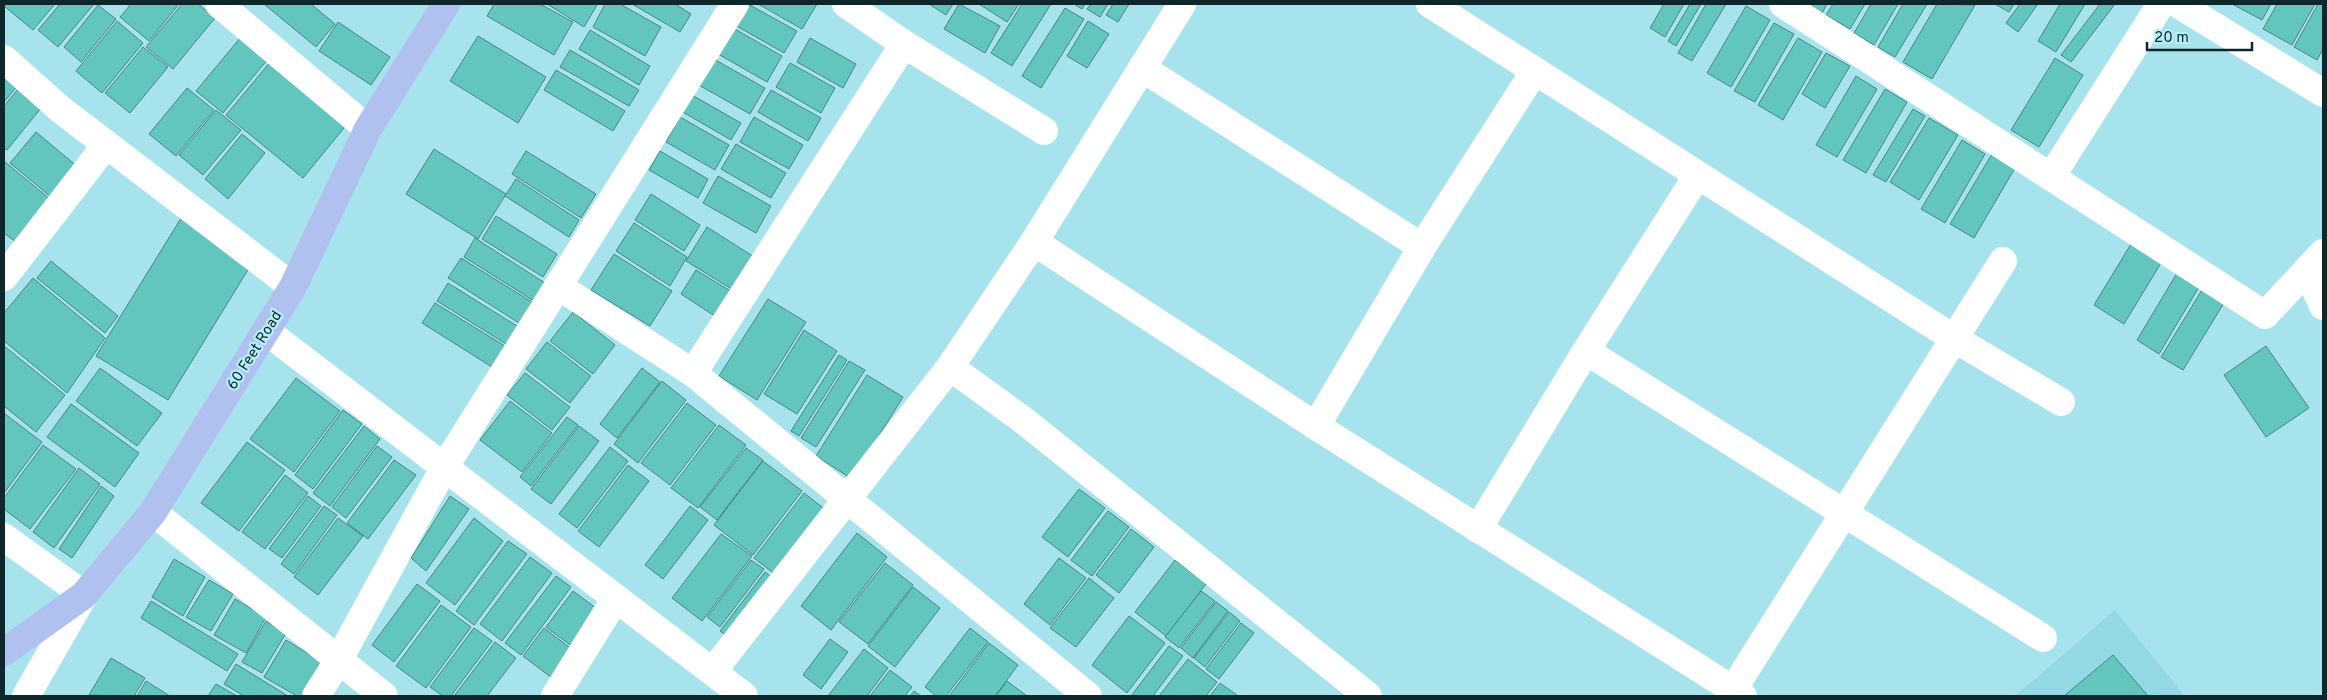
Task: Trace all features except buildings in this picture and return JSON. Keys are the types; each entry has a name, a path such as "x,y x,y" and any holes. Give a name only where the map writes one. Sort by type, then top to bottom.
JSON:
{"main road":[{"name":"60 Feet Road","path":"4,652 84,595 153,512 293,287 368,128 446,4"}],"street":[{"path":"219,4 368,128"},
{"path":"316,696 338,661 444,468 735,4"},
{"path":"846,4 904,44 1044,131"},
{"path":"713,671 950,367 1034,242 1182,4"},
{"path":"1430,4 1955,339 2061,402"},
{"path":"1783,4 2265,314 2315,261"},
{"path":"2051,177 2161,4"},
{"path":"2178,4 2323,93"},
{"path":"693,374 904,44"},
{"path":"4,59 60,109 293,287"},
{"path":"1142,68 1422,248"},
{"path":"1316,426 1422,248 1534,72"},
{"path":"4,277 106,145"},
{"path":"1478,529 1586,351 1697,176"},
{"path":"1034,242 1316,426 1735,694 1844,513 2003,260"},
{"path":"2315,261 2323,306"},
{"path":"558,286 693,374 846,501 1088,696"},
{"path":"266,331 744,696"},
{"path":"1586,351 2043,638"},
{"path":"950,367 1023,420 1368,696"},
{"path":"153,512 384,696"},
{"path":"4,537 84,595 26,696"},
{"path":"555,696 616,598"}],"shaded area":[{"path":"2115,610 2185,696 2015,696"}]}
